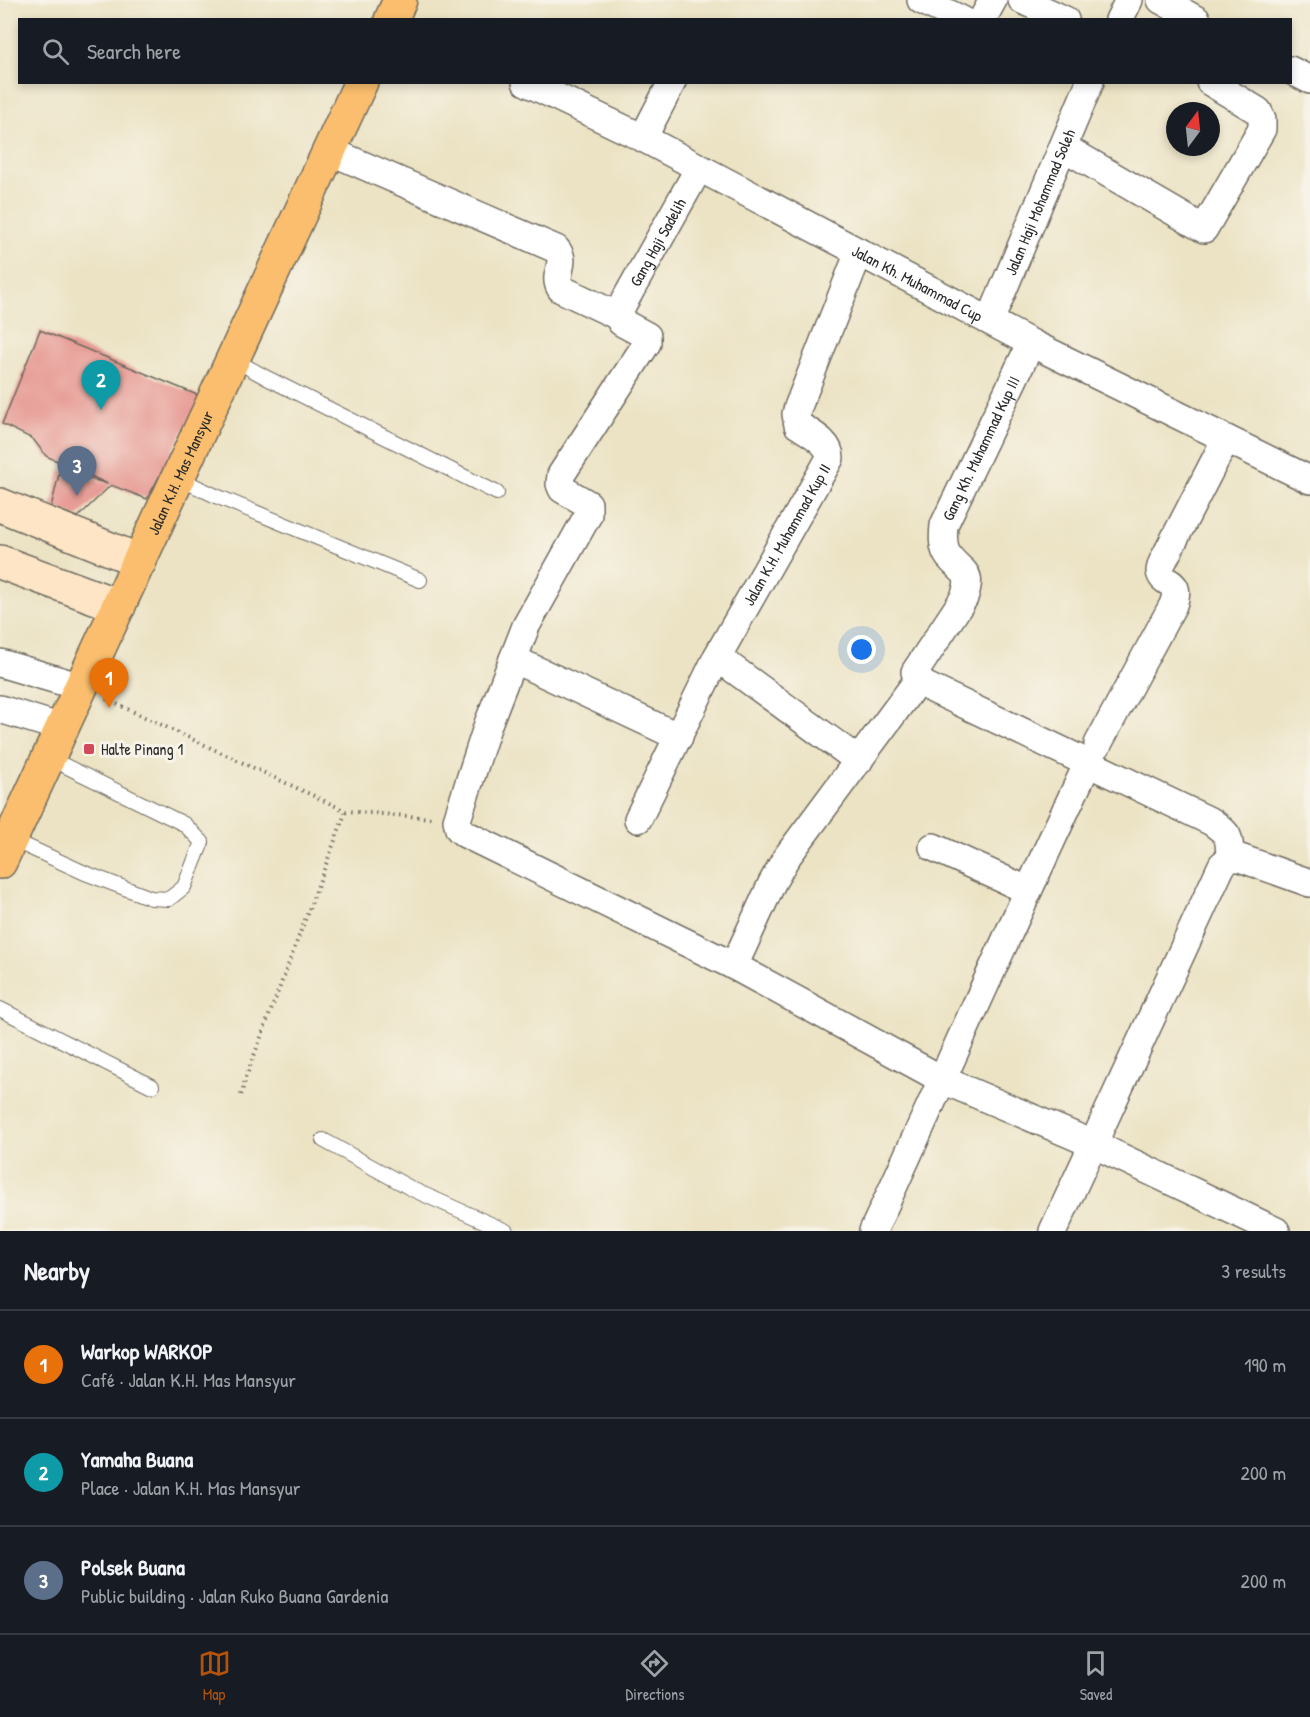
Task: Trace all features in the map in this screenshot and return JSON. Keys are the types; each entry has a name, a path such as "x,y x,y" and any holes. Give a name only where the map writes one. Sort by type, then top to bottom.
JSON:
{"main road":[{"name":"Jalan K.H. Mas Mansyur","path":"5,851 361,84"}],"street":[{"path":"921,0 958,18"},
{"path":"983,18 993,0"},
{"path":"1022,0 1061,18"},
{"path":"1120,18 1129,0"},
{"path":"1161,0 1193,18"},
{"path":"1292,71 1310,80"},
{"name":"Jalan Kh. Muhammad Cup","path":"530,84 643,138 1031,343 1310,480"},
{"path":"643,138 671,84"},
{"name":"Jalan Haji Mohammad Soleh","path":"990,321 1089,84"},
{"path":"1063,147 1204,229 1262,129 1262,119 1257,111 1213,84"},
{"path":"330,152 556,249 562,261 558,279 561,289 618,316 621,322 647,336 647,343 561,475 562,489 588,504 588,515 526,626 488,724 457,820 459,829 734,966 943,1080 1093,1144 1275,1231"},
{"name":"Gang Haji Sadelih","path":"618,316 699,168"},
{"name":"Jalan K.H. Muhammad Kup II","path":"638,819 717,657 830,458 827,445 798,424 796,414 859,252"},
{"name":"Gang Kh. Muhammad Kup III","path":"918,680 915,672 964,598 968,584 942,540 944,525 1031,343"},
{"path":"873,1231 1027,890 1093,753 1173,605 1177,593 1175,587 1162,575 1160,570 1226,439"},
{"path":"0,505 140,561"},
{"path":"53,582 64,572 70,560 71,545 67,532"},
{"path":"0,562 119,606"},
{"path":"717,657 860,760"},
{"path":"513,658 679,737"},
{"path":"0,663 81,687"},
{"path":"734,966 786,858 918,680 926,686 1093,753 1225,831 1230,858"},
{"path":"0,709 62,728"},
{"path":"933,847 1027,890"},
{"path":"1053,1231 1222,865 1230,858 1240,858 1310,883"}],"lane":[{"path":"233,359 497,493"},
{"path":"178,478 420,580"},
{"path":"5,851 85,873 151,898 169,899 184,887 202,842 184,824 49,758"},
{"path":"0,1009 152,1086"},
{"path":"323,1140 414,1190 506,1231"}],"path":[{"path":"81,687 346,811 457,820"},
{"path":"241,1095 346,811"}],"building":[{"path":"40,330 202,397 147,499 111,485 78,517 51,507 60,470 108,484 46,456 33,439 2,424"}],"place":[{"name":"Yamaha Buana","path":"101,410"},
{"name":"Polsek Buana","path":"77,496"},
{"name":"Warkop WARKOP","path":"109,708"},
{"name":"Halte Pinang 1","path":"89,749"}]}
